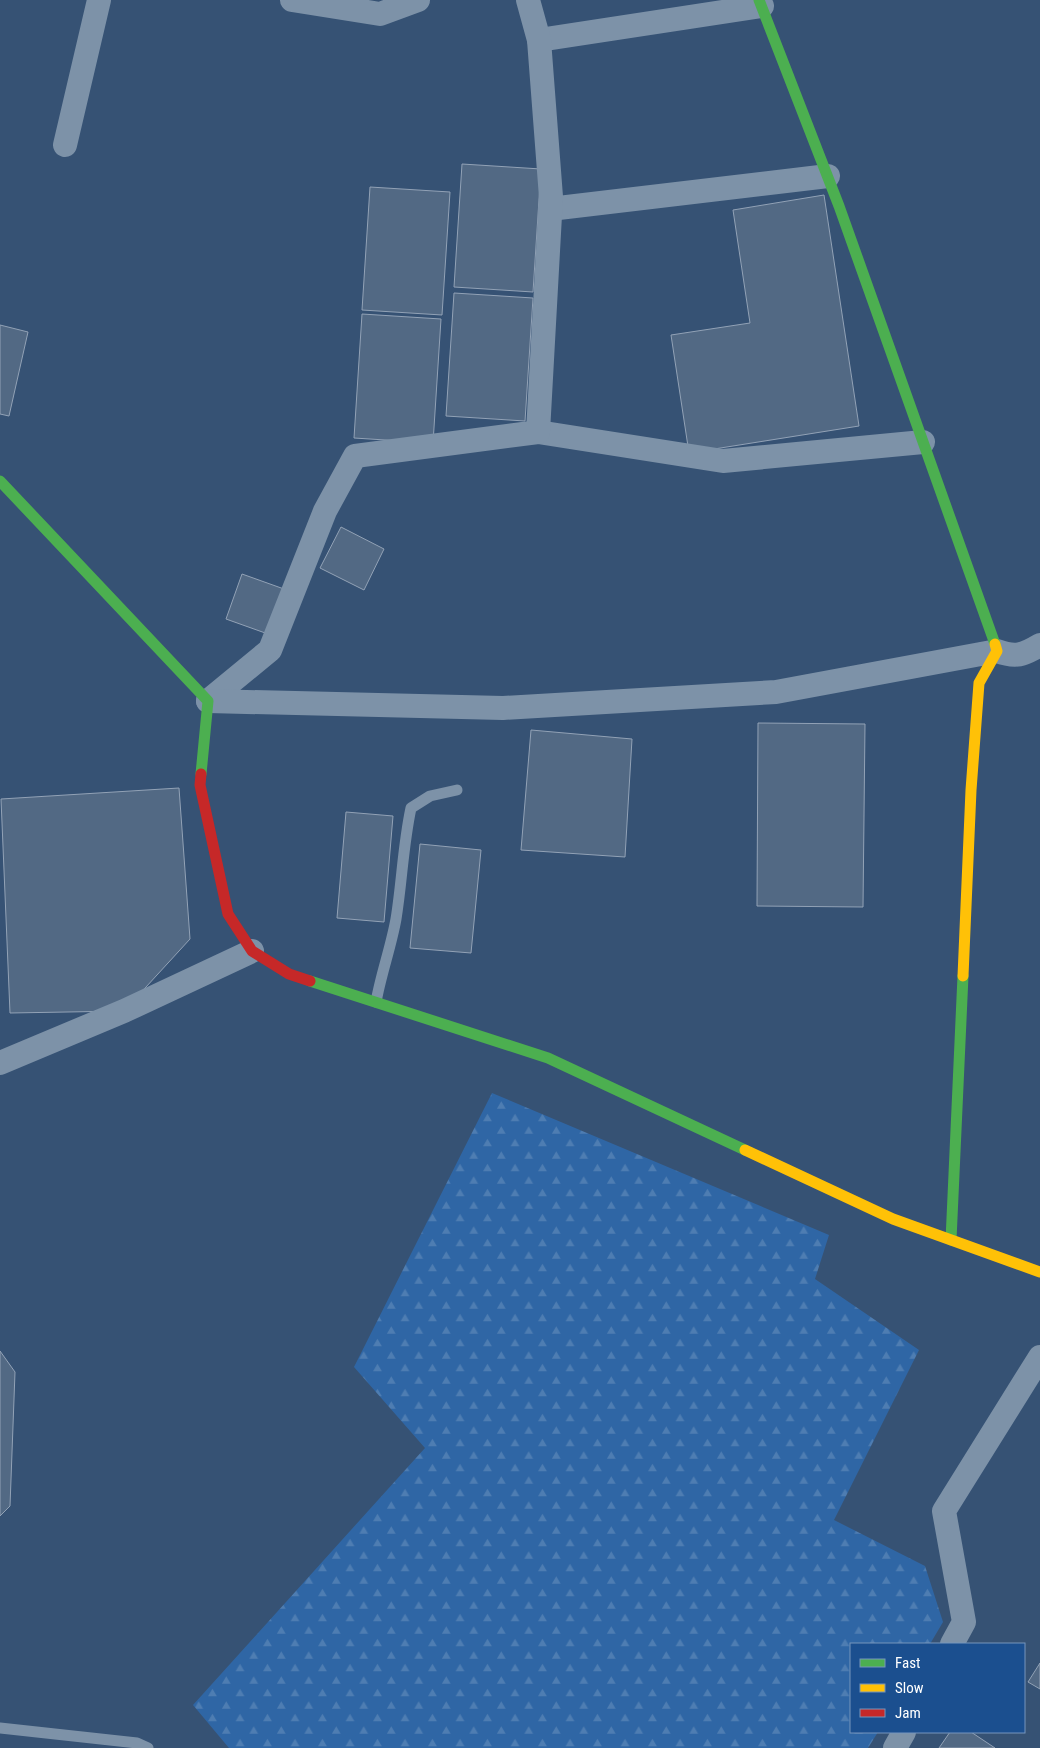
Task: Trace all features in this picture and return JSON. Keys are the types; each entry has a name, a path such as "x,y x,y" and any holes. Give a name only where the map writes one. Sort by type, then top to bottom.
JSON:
{"street":[{"path":"65,145 100,0"},
{"path":"292,0 380,14 418,0"},
{"path":"528,0 539,40 550,209 538,432"},
{"path":"539,40 760,3 828,176 997,651 980,683 975,723 951,1240"},
{"path":"550,209 828,176"},
{"path":"923,442 723,461 538,432 355,456 325,511 270,650 208,701 200,785 228,914 252,951 288,974 548,1058 893,1219 1040,1272"},
{"path":"0,481 208,701 503,708 776,692 997,651 1007,655 1020,656 1040,645"},
{"path":"0,1064 124,1011 252,951"},
{"path":"953,1643 964,1622 944,1511 1040,1357"},
{"path":"895,1748 903,1733"}],"lane":[{"path":"376,1002 380,978 396,920 406,832 411,808 430,796 457,790"},
{"path":"0,1728 138,1746"}],"green space":[{"path":"492,1093 829,1235 815,1279 919,1350 834,1520 925,1566 943,1622 931,1643 850,1643 850,1733 877,1733 868,1748 229,1748 193,1705 425,1448 354,1367"}],"building":[{"path":"462,164 541,169 533,292 454,287"},
{"path":"370,187 450,192 442,315 362,310"},
{"path":"824,195 859,426 689,453 671,335 750,323 733,210"},
{"path":"454,293 533,298 525,421 446,416"},
{"path":"362,314 441,319 433,443 354,438"},
{"path":"0,325 28,332 9,416 0,414"},
{"path":"341,527 384,549 364,590 320,568"},
{"path":"242,574 284,589 268,634 226,619"},
{"path":"758,723 865,724 863,907 757,906"},
{"path":"531,730 632,739 625,857 521,850"},
{"path":"179,788 190,939 124,1011 10,1013 1,799"},
{"path":"346,812 393,816 384,922 337,918"},
{"path":"420,844 481,850 471,953 410,948"},
{"path":"0,1351 15,1372 10,1506 0,1516"},
{"path":"1040,1663 1040,1689 1028,1682"},
{"path":"949,1733 972,1733 995,1748 939,1748"}],"traffic: fast":[{"path":"759,0 839,206 995,644"},
{"path":"0,481 208,701 201,774"},
{"path":"951,1240 963,976"},
{"path":"310,981 548,1058 745,1150"}],"traffic: slow":[{"path":"963,976 971,790 979,683 997,651 995,644"},
{"path":"745,1150 893,1219 1040,1272"}],"traffic: jam":[{"path":"201,774 200,785 228,914 252,951 289,974 310,981"}]}
